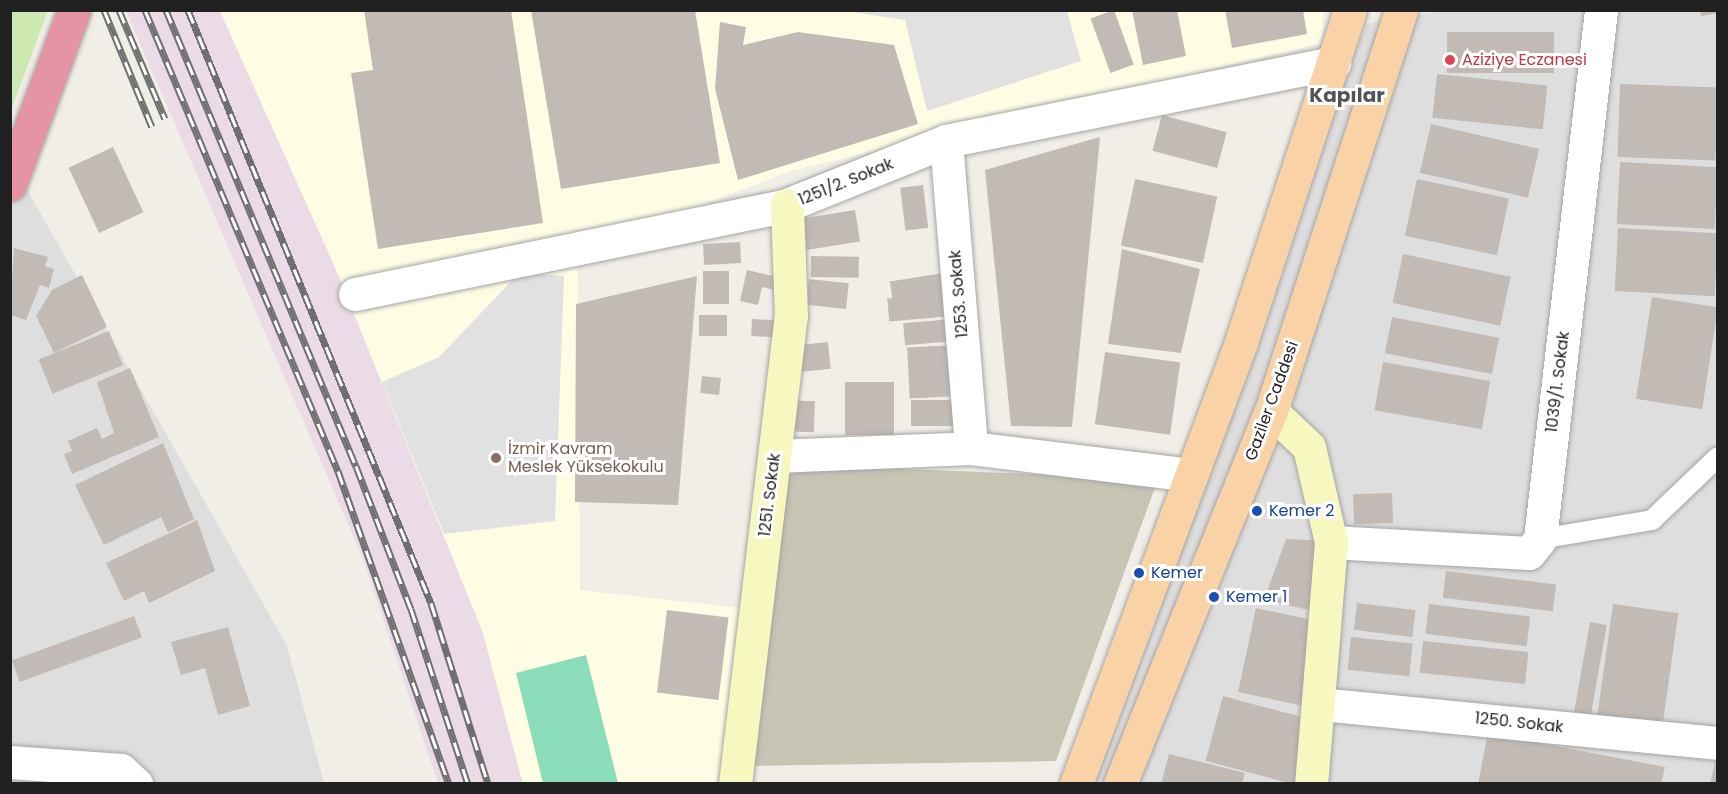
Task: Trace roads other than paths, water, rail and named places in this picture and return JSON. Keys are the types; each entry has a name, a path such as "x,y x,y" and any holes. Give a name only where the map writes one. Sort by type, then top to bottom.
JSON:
{"highway":[{"path":"10,184 74,10"}],"main road":[{"path":"1076,783 1190,475 1334,63 1350,10"},
{"name":"Gaziler Caddesi","path":"1120,783 1271,411 1401,10"}],"street":[{"name":"1039/1. Sokak","path":"1540,539 1601,10"},
{"name":"1251/2. Sokak","path":"355,294 787,206 946,141 1334,63"},
{"name":"1253. Sokak","path":"946,141 971,448"},
{"name":"1251. Sokak","path":"735,783 791,316 787,206"},
{"path":"1271,411 1309,447 1331,542 1320,704 1311,783"},
{"path":"774,456 971,448 1190,475"},
{"path":"1331,542 1529,553 1540,539"},
{"name":"1250. Sokak","path":"1320,704 1718,743"},
{"path":"10,762 120,770 136,783"}],"lane":[{"path":"1540,539 1652,520 1718,457"}],"railway":[{"path":"104,10 152,127"},
{"path":"119,10 165,119"},
{"path":"145,10 338,471 449,784"},
{"path":"166,10 356,466 411,609 468,784"},
{"path":"188,10 431,603 488,784"}],"place":[{"name":"Aziziye Eczanesi","path":"1450,60"},
{"name":"İzmir Kavram Meslek Yüksekokulu","path":"496,458"},
{"name":"Kemer 2","path":"1257,511"},
{"name":"Kemer","path":"1139,573"},
{"name":"Kemer 1","path":"1214,597"}],"district":[{"name":"Kapılar","path":"1347,95"}]}
